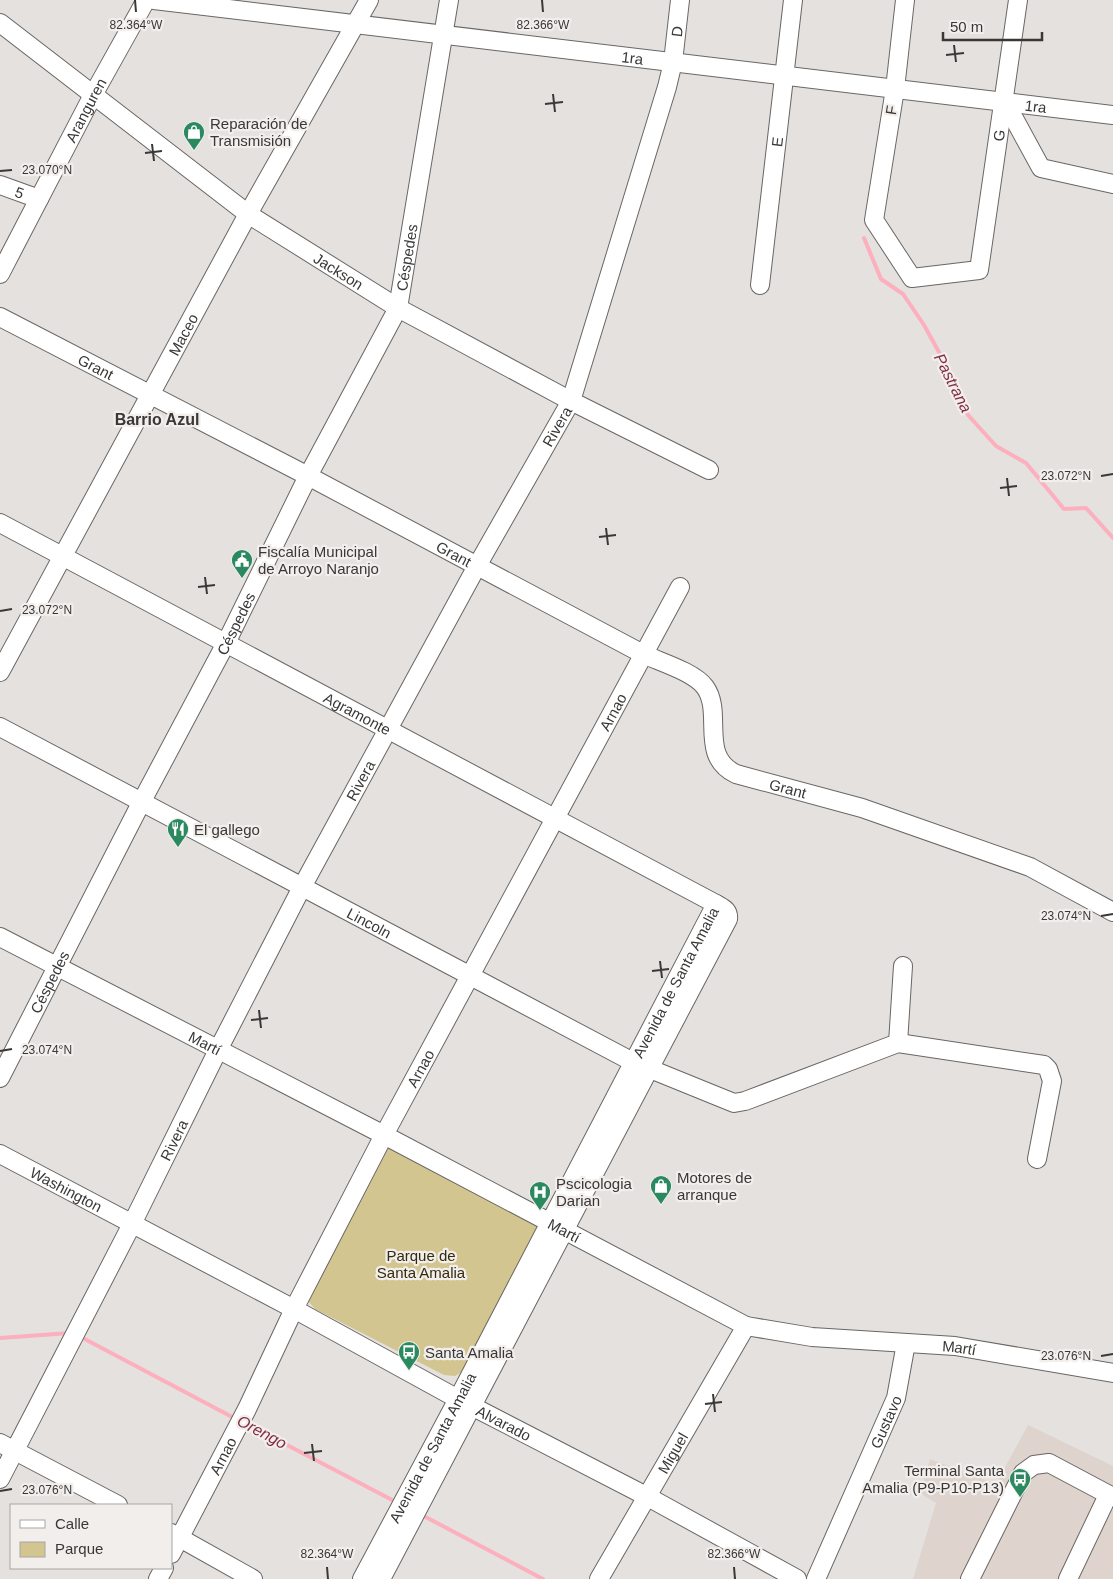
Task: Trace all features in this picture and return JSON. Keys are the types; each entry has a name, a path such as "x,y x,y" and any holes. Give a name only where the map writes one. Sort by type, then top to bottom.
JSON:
{"street":[{"name":"Aranguren","path":"0,274 93,95 146,0"},
{"name":"1ra","path":"154,0 250,6 355,24 1113,115"},
{"name":"Maceo","path":"0,672 248,214 369,0"},
{"name":"Céspedes","path":"0,1078 56,966 226,644 308,476 398,308 449,0"},
{"name":"D","path":"673,62 680,0"},
{"name":"E","path":"760,285 793,0"},
{"name":"F","path":"905,0 894,89 874,220 912,278 979,270"},
{"name":"G","path":"979,270 1005,102 1018,0"},
{"name":"Jackson","path":"0,23 248,214 398,308 708,470"},
{"name":"Rivera","path":"0,1479 7,1447 69,1347 218,1050 302,888 477,566 571,400 673,62"},
{"path":"1005,102 1041,168 1113,184"},
{"name":"5","path":"0,185 39,199"},
{"name":"Grant","path":"0,317 308,476 643,654 696,678 705,687 710,697 715,748 720,762 727,770 862,808 1030,867 1113,912"},
{"name":"Agramonte","path":"0,523 716,904"},
{"name":"Arnao","path":"172,1550 175,1536 247,1409 294,1310 384,1136 680,587"},
{"name":"Lincoln","path":"0,727 142,801 302,888 472,975 633,1062 734,1103 744,1102 898,1043"},
{"name":"Avenida de Santa Amalia","path":"382,1579 422,1501 465,1402 557,1227 649,1070 728,919 727,910 716,904 633,1062 557,1227"},
{"name":"Martí","path":"0,937 746,1326 812,1337 955,1346 1113,1373"},
{"path":"903,966 898,1043 1044,1064 1048,1069 1052,1081 1037,1159"},
{"name":"Washington","path":"0,1154 132,1224"},
{"name":"Alvarado","path":"132,1224 465,1402 648,1497 797,1579"},
{"name":"Miguel","path":"599,1579 746,1326"},
{"name":"Gustavo","path":"816,1579 896,1398 906,1343"},
{"name":"Avenida de Santa Amalia","path":"362,1579 407,1493 465,1402"},
{"path":"7,1447 116,1504"},
{"path":"970,1579 1023,1473 1034,1465 1049,1463 1111,1496 1068,1579"},
{"path":"175,1536 253,1579"}],"shaded area":[{"name":"Terminal Santa Amalia (P9-P10-P13)","path":"1028,1425 1113,1466 1113,1579 913,1579 936,1503 920,1493 930,1459 996,1484"}],"green space":[{"name":"Parque de Santa Amalia","path":"385,1148 399,1148 531,1217 537,1227 536,1234 465,1370 455,1376 444,1375 315,1309 309,1302 309,1292"}],"waterway":[{"name":"Pastrana","path":"864,238 881,279 903,294 924,325 940,354 968,415 996,446 1026,463 1064,509 1086,508 1113,538"},
{"name":"Orengo","path":"0,1338 70,1333"},
{"name":"Orengo","path":"79,1336 236,1419"},
{"name":"Orengo","path":"245,1423 398,1503"},
{"name":"Orengo","path":"420,1514 543,1579"}],"place":[{"name":"Reparación de Transmisión","path":"194,151"},
{"name":"Fiscalía Municipal de Arroyo Naranjo","path":"242,579"},
{"name":"El gallego","path":"178,848"},
{"name":"Motores de arranque","path":"661,1205"},
{"name":"Pscicologia Darian","path":"540,1211"},
{"name":"Santa Amalia","path":"409,1371"},
{"name":"Terminal Santa Amalia (P9-P10-P13)","path":"1020,1498"}],"district":[{"name":"Barrio Azul","path":"157,419"}]}
